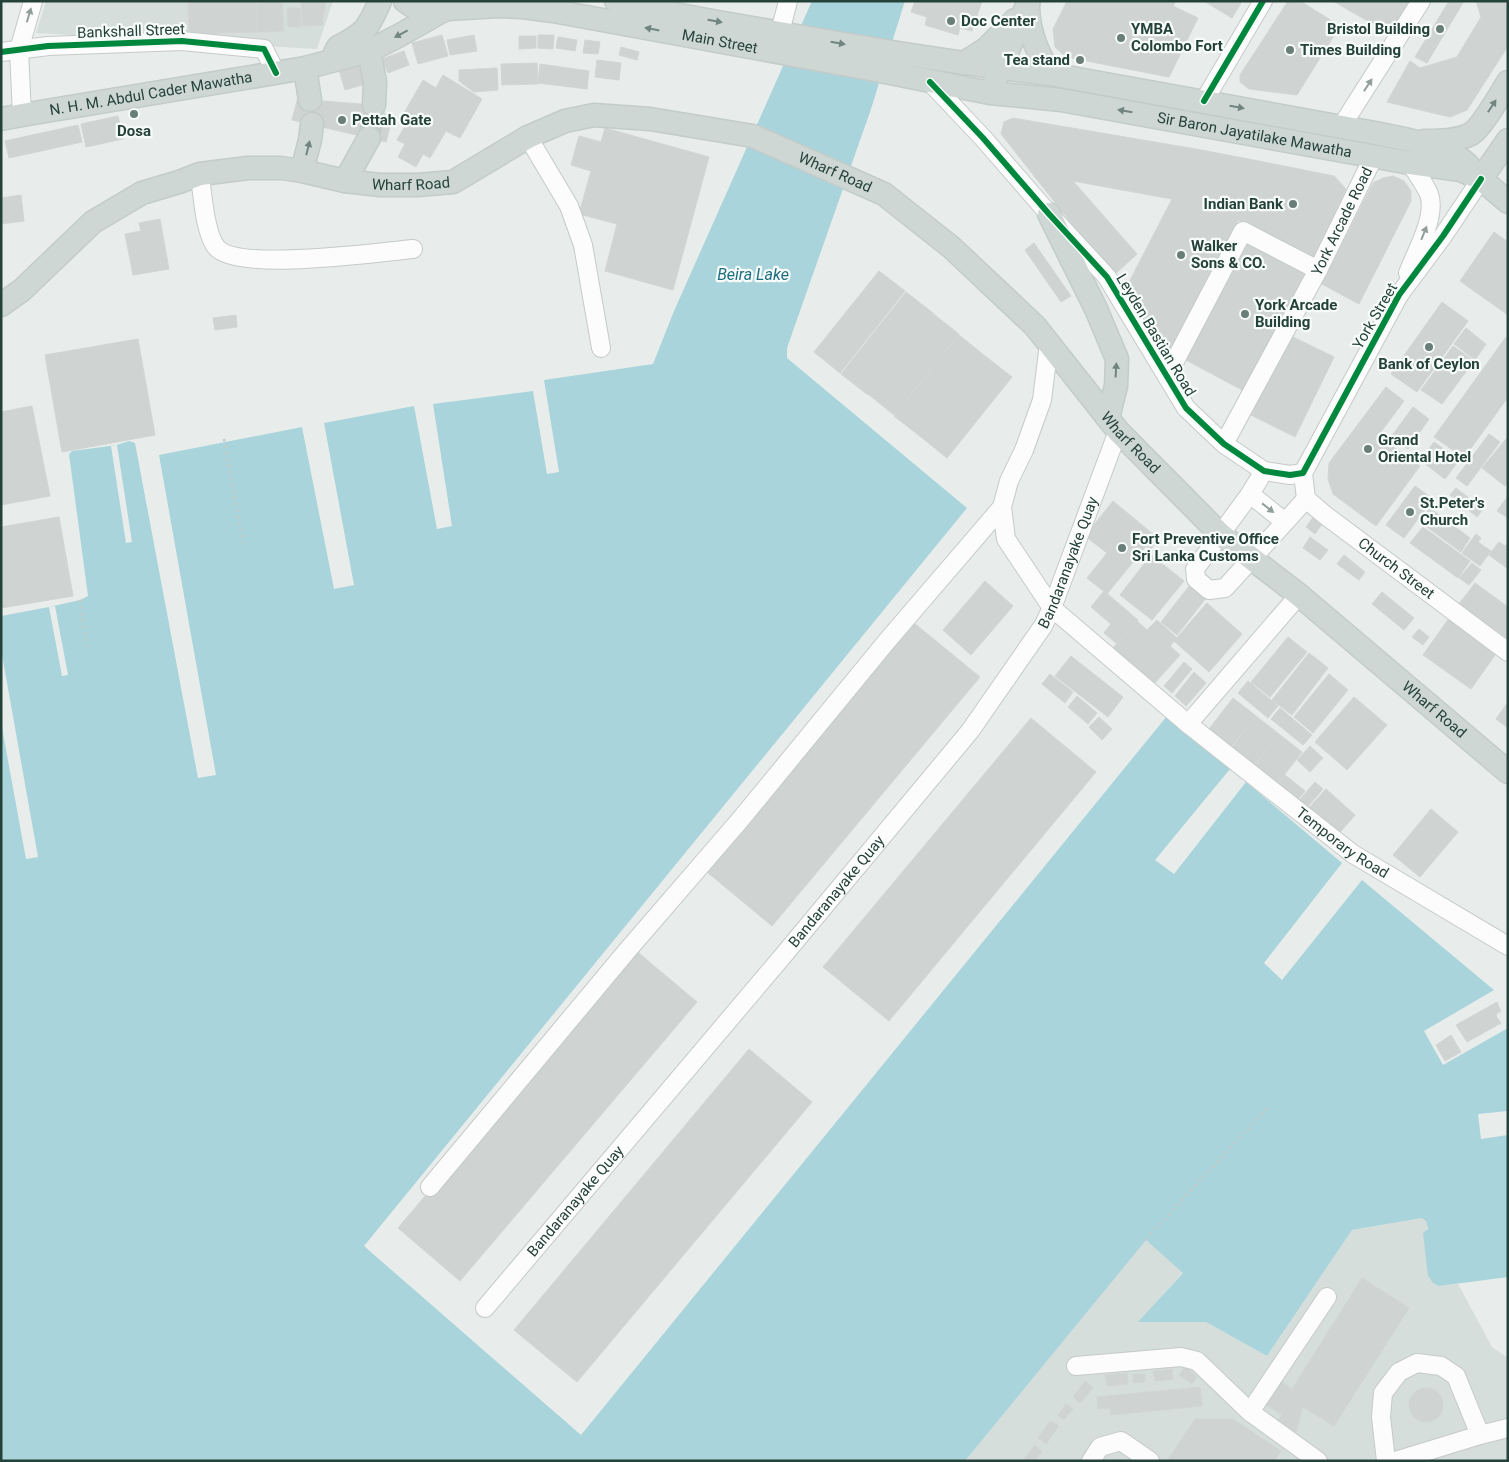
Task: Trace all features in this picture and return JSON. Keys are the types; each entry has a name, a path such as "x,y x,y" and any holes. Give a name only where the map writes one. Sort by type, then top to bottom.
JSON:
{"main road":[{"path":"332,61 338,47 358,37 367,28 380,1"},
{"name":"Main Street","path":"405,1 418,9 431,12 451,7 522,6 642,27 785,40"},
{"name":"Main Street","path":"616,1 709,20 785,40 897,64 964,63 999,69"},
{"path":"964,63 986,49 1029,4"},
{"path":"990,93 1029,4"},
{"path":"1029,4 1029,25 1033,39 1050,74"},
{"name":"N. H. M. Abdul Cader Mawatha","path":"12,117 305,68 368,51 451,7"},
{"path":"368,51 375,82 374,105"},
{"name":"Main Street","path":"897,64 930,82 990,93"},
{"path":"305,68 310,100"},
{"name":"Sir Baron Jayatilake Mawatha","path":"999,69 1050,74 1341,126 1416,142"},
{"path":"1416,142 1464,137 1476,130 1508,82"},
{"name":"Sir Baron Jayatilake Mawatha","path":"990,93 1061,100 1410,163 1461,170 1481,179 1508,202"},
{"name":"Wharf Road","path":"1,305 22,290 93,222 142,193 200,174 248,168 281,168 345,181 398,186 453,182 528,137 565,121 594,115 650,119 753,136 884,194 951,247 1035,326 1113,425 1220,535 1253,558 1299,595 1508,772"},
{"path":"302,171 312,124"},
{"path":"345,181 369,138"},
{"name":"York Street","path":"1481,179 1508,140"},
{"path":"1416,142 1449,153 1464,161 1481,179"},
{"path":"1049,214 1096,309 1117,359 1113,425"}],"street":[{"path":"12,117 10,51 33,1"},
{"path":"785,40 788,1"},
{"path":"1204,101 1263,1"},
{"path":"1341,126 1421,1"},
{"name":"Bankshall Street","path":"10,51 48,46 182,40 264,49 276,73"},
{"name":"Leyden Bastian Road","path":"930,82 977,131 1049,214 1107,276 1186,408 1224,444 1264,471 1290,476 1303,473"},
{"path":"528,137 569,206 583,245 601,348"},
{"name":"York Arcade Road","path":"1224,444 1318,270 1374,156"},
{"name":"York Street","path":"1303,473 1399,295 1431,216 1428,194 1410,163"},
{"path":"200,174 209,235 217,248 226,255 307,260 413,248"},
{"name":"York Street","path":"1399,295 1443,236 1481,179"},
{"path":"1168,376 1243,231 1318,270"},
{"path":"430,1187 626,952 740,820 886,641 1002,507 1009,481 1024,450 1042,400 1049,344"},
{"name":"Bandaranayake Quay","path":"485,1308 782,957 970,731 1043,626 1052,608 1113,425"},
{"path":"1264,471 1250,494 1195,569 1196,579 1209,590 1225,588 1306,499 1303,473"},
{"path":"1250,494 1285,522"},
{"name":"Church Street","path":"1306,499 1506,648"},
{"name":"Temporary Road","path":"1002,507 1006,539 1052,608 1188,724 1352,854 1508,946"},
{"path":"1188,724 1299,595"},
{"path":"1250,1412 1327,1297"},
{"path":"1076,1366 1181,1357 1197,1360 1250,1412 1318,1461"},
{"path":"1386,1461 1380,1417 1383,1393 1399,1372 1417,1363 1441,1366 1456,1376 1480,1435"},
{"path":"1395,1461 1508,1428"},
{"path":"1091,1461 1100,1448 1121,1441 1150,1461"}],"path":[{"path":"224,439 243,543"},
{"path":"80,600 87,647"},
{"path":"1146,1239 1269,1106"}],"shaded area":[{"path":"46,1 333,1 317,49 36,33"},
{"path":"1422,1218 1426,1221 1438,1286 1458,1284 1492,1347 1508,1358 1508,1461 965,1461 1146,1239 1183,1272 1139,1322 1206,1322 1267,1356 1352,1230"}],"water":[{"name":"Beira Lake","path":"812,1 905,1 870,112 787,348 787,358 967,508 364,1246 581,1435 1167,716 1230,769 1155,860 1174,874 1246,782 1342,863 1264,963 1282,980 1362,880 1494,990 1424,1031 1443,1065 1508,1028 1508,1111 1478,1114 1481,1139 1508,1135 1508,1277 1439,1286 1433,1283 1428,1276 1423,1233 1428,1229 1426,1221 1422,1218 1352,1230 1267,1356 1206,1322 1138,1322 1183,1273 1146,1240 965,1461 1,1461 1,616 80,600 88,596 69,454 72,451 117,445 129,441 135,443 198,778 216,775 159,455 302,427 334,589 354,585 324,423 414,406 437,529 452,526 433,404 533,391 547,474 559,472 544,380 653,364 674,311"}],"pier":[{"path":"117,445 132,542 126,543 111,446"},
{"path":"55,606 68,675 62,676 49,607"},
{"path":"1,649 38,857 26,859 1,722"}],"building":[{"path":"188,1 256,1 257,32 189,34"},
{"path":"257,1 282,1 284,31 258,32"},
{"path":"301,1 326,1 322,25 303,26"},
{"name":"Doc Center","path":"915,1 982,1 972,31 960,28 958,35 925,25 927,17 911,12"},
{"name":"YMBA Colombo Fort","path":"1067,1 1176,1 1173,6 1198,18 1169,77 1066,57 1055,47 1053,29"},
{"path":"1204,1 1242,1 1232,18"},
{"name":"Times Building","path":"1288,1 1300,1 1340,26 1297,95 1249,89 1240,82 1240,75"},
{"path":"1333,1 1409,1 1390,34"},
{"name":"Bristol Building","path":"1449,1 1464,1 1427,63 1415,57"},
{"path":"1476,1 1508,1 1508,46 1467,110 1450,117 1387,102 1410,61 1420,68 1457,57 1481,17"},
{"path":"287,8 301,8 301,27 288,27"},
{"path":"442,35 448,56 418,64 412,43"},
{"path":"474,35 477,51 450,55 447,40"},
{"path":"538,35 554,35 553,49 538,48"},
{"path":"519,36 536,36 536,48 519,49"},
{"path":"558,37 577,40 575,51 556,48"},
{"path":"585,40 600,42 598,54 583,53"},
{"path":"621,47 639,52 637,60 619,55"},
{"path":"404,51 409,65 388,73 382,59"},
{"path":"362,60 369,83 345,90 338,67"},
{"path":"597,60 621,63 619,80 595,77"},
{"path":"537,63 538,84 502,85 501,64"},
{"path":"540,64 589,71 587,89 538,83"},
{"path":"497,68 498,90 474,92 459,81 459,70"},
{"path":"443,75 482,99 460,138 446,131 430,158 423,154 416,167 398,157 405,144 397,140 406,124 400,120 423,80 436,88"},
{"name":"Pettah Gate","path":"298,97 310,100 374,105 392,119 386,142 292,120"},
{"path":"118,116 123,139 86,147 81,124"},
{"path":"1013,118 1196,149 1172,199 1073,181 1137,254 1113,276 1001,134 1004,122"},
{"path":"78,125 82,142 9,158 5,141"},
{"path":"605,128 709,157 673,290 605,271 617,224 579,214 591,171 571,165 579,136 601,142"},
{"path":"1196,149 1269,163 1238,220 1172,199"},
{"name":"Indian Bank","path":"1269,163 1334,176 1346,189 1313,259 1238,220"},
{"path":"1393,176 1404,181 1411,191 1411,201 1359,304 1322,284 1373,183"},
{"path":"21,195 24,221 1,224 1,198"},
{"name":"Walker Sons & CO.","path":"1172,199 1238,220 1164,364 1125,290"},
{"path":"160,219 169,269 133,275 125,234 141,231 139,223"},
{"path":"1494,232 1508,242 1508,315 1460,281"},
{"name":"York Arcade Building","path":"1246,238 1307,269 1244,391 1184,359"},
{"path":"1034,243 1071,296 1061,302 1025,250"},
{"path":"879,271 905,291 840,373 814,352"},
{"path":"906,292 933,313 868,395 841,374"},
{"name":"Bank of Ceylon","path":"1442,302 1468,321 1417,392 1391,374"},
{"path":"932,313 959,334 894,415 868,394"},
{"path":"236,315 237,327 215,330 213,318"},
{"path":"1466,328 1486,344 1475,360 1454,344"},
{"path":"1287,334 1334,357 1295,437 1247,413"},
{"path":"959,335 985,356 921,437 894,416"},
{"path":"1506,337 1508,338 1508,397 1464,458 1434,437"},
{"path":"138,339 155,435 62,452 45,355"},
{"path":"1453,346 1474,361 1442,404 1421,390"},
{"path":"985,356 1012,377 947,458 921,437"},
{"name":"Grand Oriental Hotel","path":"1386,387 1404,401 1378,436 1420,466 1376,526 1333,494 1328,479 1329,463"},
{"path":"32,406 50,496 1,505 1,412"},
{"path":"1413,407 1429,419 1408,449 1391,437"},
{"path":"1489,434 1500,442 1467,486 1456,478"},
{"path":"1506,439 1508,440 1508,482 1505,486 1482,468"},
{"path":"1434,442 1459,460 1445,479 1420,460"},
{"name":"St.Peter's Church","path":"1415,486 1433,499 1404,538 1386,525"},
{"path":"1456,488 1483,509 1477,517 1450,495"},
{"path":"1508,496 1508,518 1497,511"},
{"name":"Fort Preventive Office Sri Lanka Customs","path":"1113,501 1159,539 1150,550 1146,546 1107,594 1087,578 1107,553 1085,536"},
{"path":"1430,508 1470,538 1461,552 1420,522"},
{"path":"1316,513 1325,520 1315,534 1306,527"},
{"path":"59,517 73,596 1,608 1,527"},
{"path":"1423,527 1470,561 1458,578 1410,543"},
{"path":"1476,534 1481,538 1478,542 1491,551 1480,566 1462,553"},
{"path":"1310,537 1328,550 1320,560 1303,548"},
{"path":"1499,542 1505,546 1508,542 1508,569 1489,555"},
{"path":"1151,555 1184,581 1152,620 1120,595"},
{"path":"1344,555 1365,572 1359,580 1337,564"},
{"path":"1472,563 1481,570 1469,585 1459,578"},
{"path":"985,581 1013,606 971,655 943,630"},
{"path":"1475,583 1508,607 1508,639 1459,604"},
{"path":"1190,585 1206,598 1177,635 1161,622"},
{"path":"1104,591 1138,620 1116,643 1104,633 1111,624 1091,607"},
{"path":"1382,592 1414,618 1404,630 1372,604"},
{"path":"1207,603 1242,634 1209,672 1174,641"},
{"path":"1452,614 1500,648 1471,689 1423,655"},
{"path":"1157,620 1177,638 1170,646 1180,655 1153,685 1112,649 1137,621 1147,630"},
{"path":"914,623 980,677 772,926 707,872"},
{"path":"1419,629 1429,637 1423,645 1412,637"},
{"path":"1288,637 1307,652 1270,697 1251,682"},
{"path":"1309,653 1328,668 1292,715 1272,700"},
{"path":"1071,656 1123,697 1108,717 1055,676"},
{"path":"1184,662 1192,669 1172,693 1164,686"},
{"path":"1194,672 1206,683 1186,706 1175,696"},
{"path":"1050,674 1073,692 1065,703 1042,684"},
{"path":"1329,674 1348,690 1313,733 1294,717"},
{"path":"1248,681 1278,706 1268,718 1238,693"},
{"path":"1077,696 1097,713 1088,724 1068,707"},
{"path":"1354,697 1387,725 1347,770 1315,742"},
{"path":"1233,698 1256,716 1228,750 1206,733"},
{"path":"1508,702 1508,728 1496,719"},
{"path":"1280,708 1312,735 1303,745 1271,719"},
{"path":"1256,716 1279,734 1251,769 1229,751"},
{"path":"1099,717 1112,729 1102,740 1089,727"},
{"path":"1031,718 1096,772 889,1021 823,967"},
{"path":"1279,734 1302,752 1275,787 1252,769"},
{"path":"1310,746 1323,758 1310,772 1297,760"},
{"path":"1285,775 1305,791 1295,803 1275,787"},
{"path":"1315,782 1323,789 1304,811 1296,804"},
{"path":"1326,789 1355,815 1336,837 1306,811"},
{"path":"1431,809 1458,832 1420,877 1393,855"},
{"path":"634,949 697,1002 460,1281 398,1228"},
{"path":"1497,1002 1501,1012 1498,1012 1496,1016 1501,1023 1467,1042 1456,1025"},
{"path":"1451,1035 1461,1052 1445,1061 1436,1045"},
{"path":"749,1049 812,1102 577,1382 514,1330"},
{"path":"1362,1278 1409,1308 1334,1426 1287,1397"},
{"path":"1185,1367 1197,1377 1192,1384 1179,1375"},
{"path":"1172,1369 1173,1379 1155,1381 1153,1371"},
{"path":"1127,1373 1128,1384 1107,1386 1105,1375"},
{"path":"1133,1374 1145,1374 1145,1382 1133,1383"},
{"path":"1085,1381 1093,1388 1080,1403 1073,1397"},
{"path":"1281,1381 1292,1389 1287,1397 1303,1406 1296,1432 1278,1420 1282,1415 1266,1405"},
{"path":"1200,1387 1202,1406 1111,1415 1110,1408 1098,1409 1097,1397"},
{"path":"1426,1388 1433,1389 1438,1393 1442,1398 1442,1412 1438,1417 1433,1421 1426,1422 1419,1421 1414,1417 1410,1412 1409,1405 1410,1398 1414,1393 1419,1389"},
{"path":"1066,1404 1073,1409 1064,1420 1058,1415"},
{"path":"1195,1419 1233,1419 1281,1451 1274,1461 1167,1461"},
{"path":"1050,1421 1059,1426 1046,1444 1038,1438"},
{"path":"1035,1445 1042,1452 1034,1461 1023,1461"}],"tunnel":[{"path":"369,138 374,105"}],"cycle path":[{"path":"1204,101 1263,1"},
{"path":"1,52 48,46 182,41 264,49 276,73"},
{"path":"930,82 983,138 1107,277 1186,408 1224,444 1264,471 1290,475 1303,473 1399,295 1443,236 1481,179"}],"place":[{"name":"Doc Center","path":"951,21"},
{"name":"Bristol Building","path":"1440,29"},
{"name":"YMBA Colombo Fort","path":"1121,38"},
{"name":"Times Building","path":"1290,50"},
{"name":"Tea stand","path":"1080,60"},
{"name":"Dosa","path":"134,114"},
{"name":"Pettah Gate","path":"342,120"},
{"name":"Indian Bank","path":"1293,204"},
{"name":"Walker Sons & CO.","path":"1181,255"},
{"name":"York Arcade Building","path":"1245,314"},
{"name":"Bank of Ceylon","path":"1429,347"},
{"name":"Grand Oriental Hotel","path":"1368,449"},
{"name":"St.Peter's Church","path":"1410,512"},
{"name":"Fort Preventive Office Sri Lanka Customs","path":"1122,548"}]}
